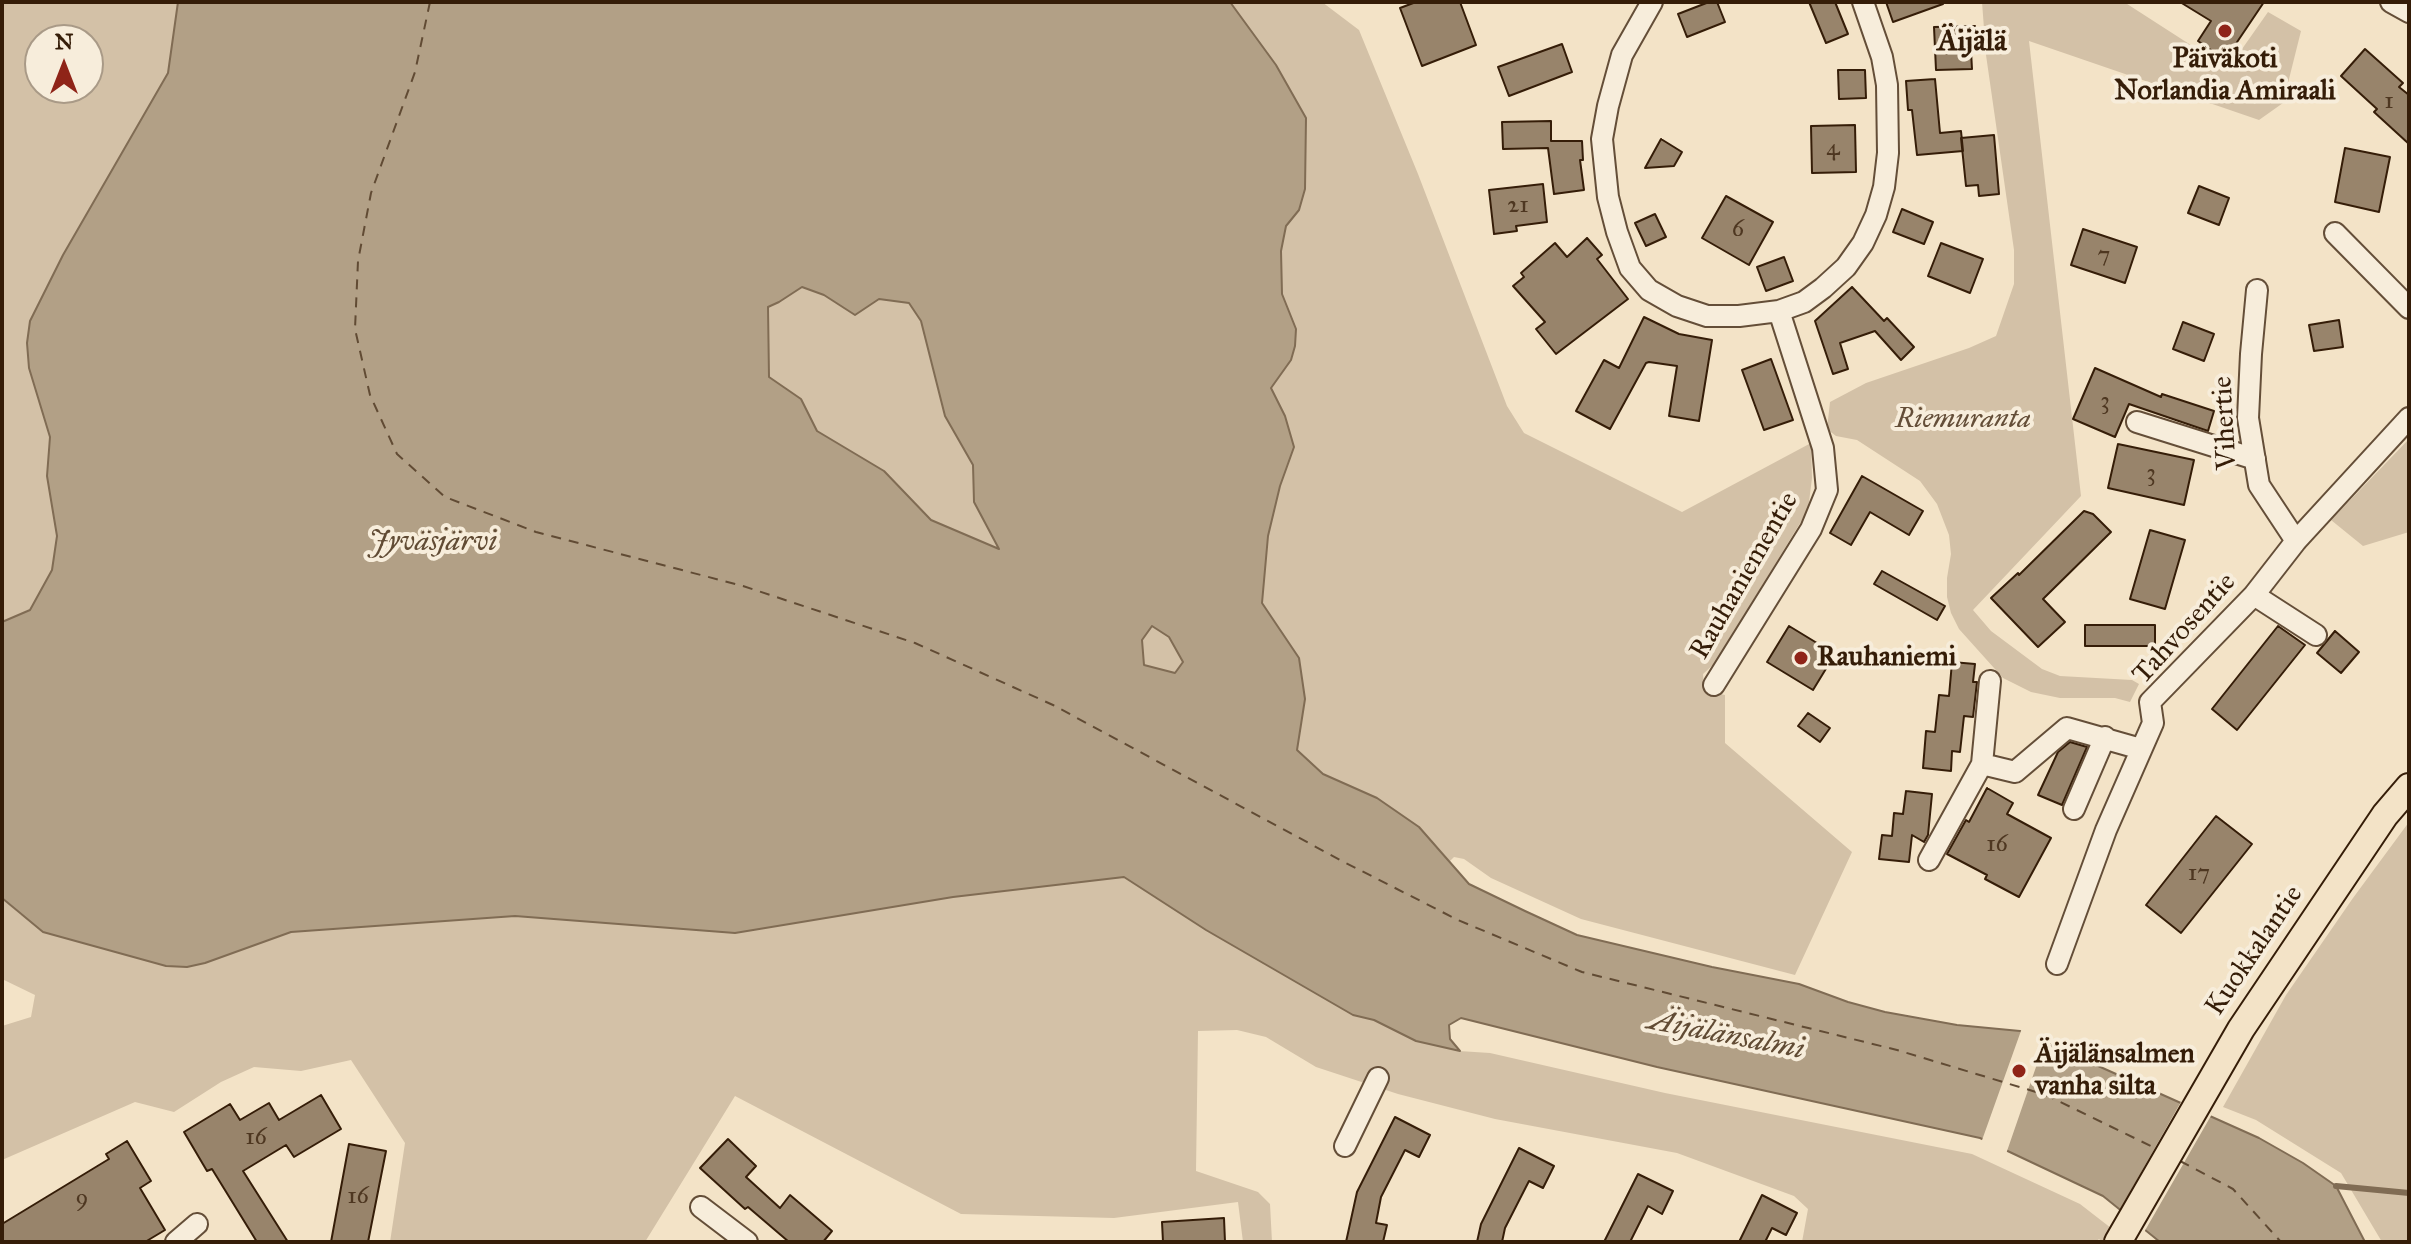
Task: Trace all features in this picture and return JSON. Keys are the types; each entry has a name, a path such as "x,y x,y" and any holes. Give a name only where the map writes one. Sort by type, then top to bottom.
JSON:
{"main road":[{"name":"Kuokkalantie","path":"2118,1242 2241,1029 2385,815 2409,787"}],"street":[{"path":"1652,2 1622,55 1608,106 1602,139 1608,197 1630,268 1649,290 1677,306 1707,316 1779,311 1804,302 1846,267 1863,243 1884,187 1888,153 1887,85 1882,57 1863,2"},
{"path":"2391,2 2409,12"},
{"path":"2335,233 2409,308"},
{"name":"Vihertie","path":"2257,290 2248,418 2259,485 2296,541"},
{"name":"Rauhaniementie","path":"1714,685 1811,529 1827,490 1823,448 1779,311"},
{"name":"Tahvosentie","path":"2057,964 2106,830 2153,723 2150,702 2254,595 2296,541 2409,418"},
{"path":"2137,422 2255,459"},
{"path":"2254,595 2316,635"},
{"path":"1929,860 1982,764 1990,681"},
{"path":"1982,764 2015,772 2067,728 2141,749"},
{"path":"2074,809 2105,737"},
{"path":"1345,1146 1378,1078"},
{"path":"701,1207 747,1242"},
{"path":"176,1242 197,1224"}],"green space":[{"path":"2,2 290,2 121,463 2,660"},
{"path":"1082,2 1322,2 1359,30 1507,406 1524,433 1682,512 1811,443 1812,478 1808,510 1715,663 1703,674 1704,690 1725,695 1725,743 1852,852 1795,975 1581,919 1491,878 1464,859 1454,857 1450,861 1436,845 1118,665 742,414 727,155"},
{"name":"Riemuranta","path":"1982,2 2124,2 2228,69 2268,12 2301,31 2283,103 2259,120 2029,41 2081,496 1973,610 1991,631 2042,669 2060,676 2132,680 2139,684 2130,702 2115,698 2060,698 2031,692 2003,678 1959,629 1951,613 1947,597 1951,554 1949,535 1937,504 1920,481 1857,440 1836,436 1827,429 1830,402 1866,383 1996,336 2014,284 2014,250 1986,55"},
{"path":"2409,439 2409,532 2363,546 2331,520"},
{"path":"975,774 1299,983 1291,979 1353,1015 1374,1020 1416,1041 1459,1051 1490,1053 1665,1093 1972,1154 2080,1204 2129,1242 2102,1242 2099,1239 2096,1242 1802,1242 1808,1209 1794,1196 1677,1153 1495,1119 1398,1094 1316,1067 1266,1037 1237,1030 1198,1031 1196,1171 1258,1192 1270,1204 1272,1242 1243,1242 1238,1202 1114,1218 961,1214 735,1096 645,1242 390,1242 405,1143 351,1060 301,1071 254,1067 221,1082 174,1112 135,1102 2,1160 2,1026 31,1017 35,995 2,979 2,898 21,915 93,893 983,894 1024,889"},
{"path":"2409,822 2409,1242 2382,1242 2341,1173 2256,1120 2223,1107 2286,995"}],"water":[{"name":"Jyväsjärvi","path":"178,2 1230,2 1276,65 1306,118 1305,189 1299,210 1286,226 1281,251 1282,294 1296,329 1295,346 1291,360 1271,388 1285,416 1294,447 1280,486 1268,536 1262,603 1299,658 1305,699 1297,750 1323,774 1377,798 1419,827 1469,884 1577,935 1799,984 1885,1012 1957,1025 2020,1031 2259,1138 2303,1163 2336,1186 2365,1242 2160,1242 2103,1196 1980,1138 1657,1067 1461,1018 1449,1025 1450,1039 1460,1051 1416,1041 1374,1020 1353,1015 1206,930 1124,877 953,897 735,933 515,916 291,932 187,967 166,966 43,932 2,898 2,622 30,610 52,570 57,536 47,476 50,437 29,368 27,343 30,321 63,255 168,73","holes":["802,287 824,295 855,315 879,299 909,303 921,321 945,416 973,465 974,502 999,549 931,520 884,471 817,431 801,399 769,377 768,307","1152,626 1169,637 1183,662 1175,673 1144,665 1142,640"]}],"pier":[{"path":"2022,1028 2046,1038 2006,1154 1981,1143"},
{"path":"2182,1100 2212,1114 2143,1234 2118,1213"}],"building":[{"path":"1416,2 1460,2 1476,45 1422,66 1400,8"},
{"path":"1717,2 1725,22 1687,37 1678,14"},
{"path":"1809,2 1835,2 1848,34 1826,43"},
{"path":"1886,2 1942,2 1943,4 1893,22"},
{"name":"Päiväkoti Norlandia Amiraali","path":"2180,2 2264,2 2225,60 2198,41 2211,21"},
{"path":"1975,26 1972,69 1936,70 1934,27"},
{"path":"1562,44 1572,72 1509,96 1498,67"},
{"path":"2365,49 2403,83 2399,87 2409,95 2409,144 2341,76"},
{"path":"1838,70 1865,70 1866,98 1839,99"},
{"path":"1935,79 1940,133 1961,131 1963,151 1917,155 1906,81"},
{"path":"1551,121 1551,141 1582,141 1583,160 1580,160 1584,190 1554,194 1548,148 1503,149 1502,122"},
{"path":"1855,125 1856,172 1812,173 1811,126"},
{"path":"1994,135 1999,194 1979,196 1978,185 1966,186 1961,138"},
{"path":"1661,139 1682,152 1674,166 1645,168"},
{"path":"2345,148 2390,157 2379,212 2335,202"},
{"path":"1543,184 1547,222 1516,226 1517,231 1494,234 1489,190"},
{"path":"2199,186 2229,198 2219,225 2188,213"},
{"path":"1726,196 1773,222 1749,265 1702,238"},
{"path":"1902,209 1933,222 1924,244 1893,232"},
{"path":"1655,214 1666,237 1646,246 1635,223"},
{"path":"2083,229 2137,247 2125,283 2071,265"},
{"path":"1587,238 1602,255 1597,259 1628,299 1556,354 1536,329 1545,322 1513,286 1524,277 1521,273 1555,243 1567,257"},
{"path":"1941,243 1983,259 1970,293 1928,276"},
{"path":"1784,257 1793,281 1766,291 1757,267"},
{"path":"1852,287 1914,347 1901,360 1875,331 1840,343 1848,369 1833,374 1815,321"},
{"path":"1644,317 1679,334 1712,340 1699,421 1669,416 1677,366 1649,362 1610,429 1576,411 1604,360 1619,368"},
{"path":"2339,320 2343,347 2314,351 2309,325"},
{"path":"2183,322 2214,334 2204,361 2173,349"},
{"path":"1771,359 1793,420 1764,430 1742,370"},
{"path":"2095,368 2161,397 2162,394 2214,411 2208,431 2129,404 2115,437 2073,419"},
{"path":"2118,444 2194,460 2184,505 2108,488"},
{"path":"1862,476 1923,511 1909,535 1870,512 1851,545 1830,533"},
{"path":"2084,511 2093,514 2111,532 2043,599 2065,622 2038,647 1991,598"},
{"path":"2150,530 2185,540 2165,609 2130,599"},
{"path":"1882,571 1945,606 1937,620 1874,584"},
{"path":"2085,625 2155,625 2155,646 2085,646"},
{"name":"Rauhaniemi","path":"1789,626 1835,654 1813,690 1767,662"},
{"path":"2278,626 2305,645 2237,730 2212,709"},
{"path":"2335,631 2359,652 2341,673 2317,653"},
{"path":"1952,662 1975,664 1973,682 1977,682 1973,717 1964,716 1960,752 1952,751 1951,771 1923,768 1926,731 1935,732 1939,695 1949,696"},
{"path":"1808,713 1830,728 1820,742 1798,726"},
{"path":"2070,742 2087,747 2062,805 2038,795 2058,752"},
{"path":"1987,788 2013,803 2007,814 2051,838 2019,897 1985,879 1987,875 1947,854"},
{"path":"1906,791 1932,794 1928,835 1924,842 1912,835 1909,862 1879,859 1882,835 1892,836 1894,813 1903,814"},
{"path":"2216,816 2252,844 2181,933 2146,905"},
{"path":"321,1095 341,1129 294,1157 286,1145 243,1171 288,1242 257,1242 212,1169 207,1171 184,1132 230,1104 240,1120 269,1103 279,1120"},
{"path":"1395,1117 1430,1135 1419,1157 1405,1150 1381,1197 1376,1223 1387,1225 1383,1242 1346,1242 1357,1192"},
{"path":"728,1139 756,1166 746,1177 780,1208 790,1195 832,1231 823,1242 789,1242 748,1207 745,1209 700,1168"},
{"path":"127,1141 151,1181 140,1188 165,1230 145,1242 2,1242 2,1224 109,1159 106,1154"},
{"path":"349,1144 386,1151 368,1242 331,1242"},
{"path":"1519,1148 1554,1166 1543,1188 1529,1181 1505,1228 1502,1242 1477,1242 1481,1224"},
{"path":"1638,1174 1673,1191 1662,1214 1648,1206 1630,1242 1604,1242"},
{"path":"1762,1195 1797,1213 1786,1235 1772,1228 1765,1242 1739,1242"},
{"path":"1224,1218 1225,1242 1163,1242 1162,1222"}],"waterway":[{"path":"2336,1186 2409,1193"}],"ferry route":[{"path":"430,2 415,72 371,193 358,261 355,329 370,395 397,454 445,497 536,532 743,586 915,643 1053,705 1458,920 1582,972 1897,1050 2046,1095 2157,1149"},
{"path":"2180,1161 2233,1189 2281,1242"}],"place":[{"name":"Päiväkoti Norlandia Amiraali","path":"2225,31"},
{"name":"Rauhaniemi","path":"1801,658"},
{"name":"Äijälänsalmen vanha silta","path":"2019,1071"}],"district":[{"name":"Äijälä","path":"1972,43"}],"water label":[{"name":"Äijälänsalmi","path":"1726,1036"}]}
